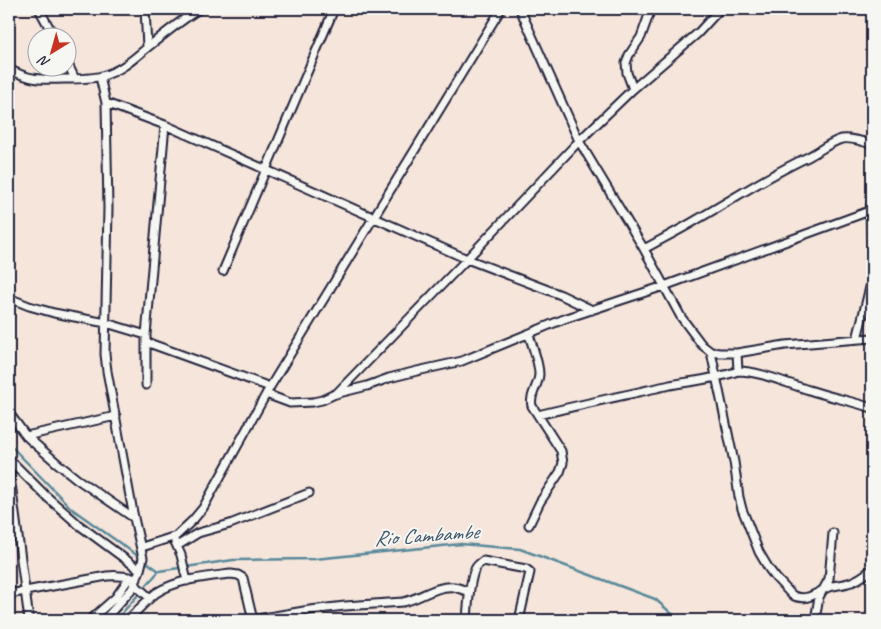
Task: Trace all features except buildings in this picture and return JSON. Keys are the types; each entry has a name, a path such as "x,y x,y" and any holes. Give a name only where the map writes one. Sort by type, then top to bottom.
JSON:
{"street":[{"path":"39,9 49,28"},
{"path":"145,9 147,47"},
{"path":"9,69 34,79 100,77 129,64 177,23 199,9"},
{"path":"223,271 334,9"},
{"path":"142,547 172,538 187,527 202,508 270,387 501,9"},
{"path":"520,9 579,141 644,249 681,317 702,345 711,352 737,353 786,345 872,338"},
{"path":"633,89 627,73 626,63 628,55 641,37 651,9"},
{"path":"335,394 579,141 633,89 698,33 720,9"},
{"path":"100,77 106,103 108,208 106,371 143,558 135,582 104,620"},
{"path":"106,103 165,125 467,259 561,295 592,310"},
{"path":"146,385 146,338 165,125"},
{"path":"644,249 761,181 839,140 844,138 872,144"},
{"path":"872,199 872,251"},
{"path":"266,394 290,403 302,404 322,400 335,394 389,378 462,361 564,319 664,286 871,211"},
{"path":"857,339 872,279"},
{"path":"9,298 54,313 106,323 270,387"},
{"path":"529,525 540,502 560,472 563,464 561,451 532,406 531,401 538,382 539,373 530,334"},
{"path":"711,352 726,418 742,509 769,569 795,597 814,596 828,588 856,580 872,569"},
{"path":"737,353 738,371"},
{"path":"538,415 636,392 716,378 738,371 755,373 872,408"},
{"path":"9,413 26,436 77,479 134,518"},
{"path":"26,436 116,416"},
{"path":"9,459 46,496 79,525 140,570"},
{"path":"9,468 29,620"},
{"path":"177,546 198,533 230,524 309,493"},
{"path":"815,620 819,597 829,578 832,533"},
{"path":"172,538 181,556 186,578"},
{"path":"467,620 475,569 483,561 528,570 531,573 519,620"},
{"path":"128,620 148,596 186,578 231,574 243,578 252,620 328,608 403,602 412,600 432,590 443,588 454,587 470,592"},
{"path":"9,594 118,575 135,582 148,596"},
{"path":"90,620 135,582"}],"waterway":[{"path":"9,444 72,509 159,571"},
{"name":"Rio Cambambe","path":"159,571 233,560 315,559 461,544 520,549 655,599 679,620"},
{"path":"116,620 159,571"}]}
